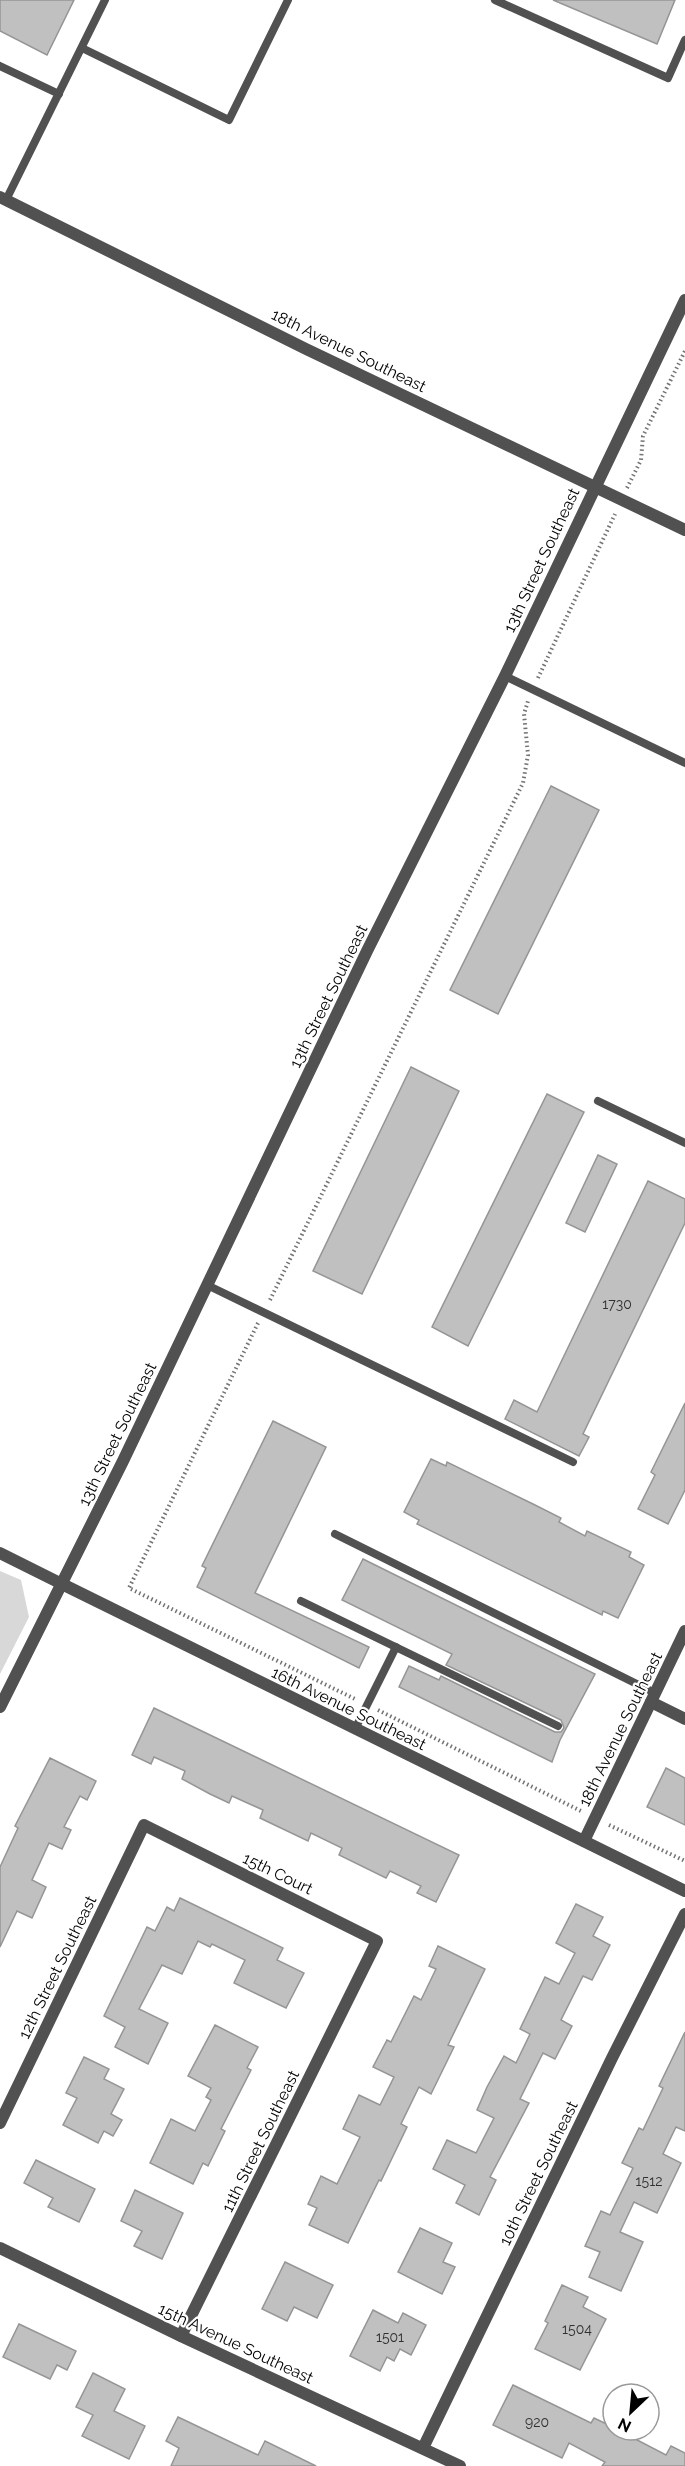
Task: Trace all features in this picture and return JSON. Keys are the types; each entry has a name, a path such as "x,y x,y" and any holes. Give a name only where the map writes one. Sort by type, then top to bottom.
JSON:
{"street":[{"name":"18th Avenue Southeast","path":"3,199 306,349 685,530"},
{"name":"13th Street Southeast","path":"0,1707 62,1584 367,951 505,676 593,487 685,300"},
{"name":"16th Avenue Southeast","path":"0,1553 685,1890"},
{"name":"18th Avenue Southeast","path":"584,1841 685,1630"},
{"path":"653,1697 685,1719"},
{"name":"15th Court","path":"144,1825 378,1941 368,1961"},
{"name":"12th Street Southeast","path":"0,2122 144,1825"},
{"name":"10th Street Southeast","path":"423,2448 612,2058 685,1914"},
{"name":"11th Street Southeast","path":"181,2336 368,1961"},
{"name":"15th Avenue Southeast","path":"0,2248 181,2336 460,2466"}],"lane":[{"path":"3,199 59,94 105,0"},
{"path":"82,48 229,120 288,0"},
{"path":"495,0 668,78 685,40"},
{"path":"0,66 59,94"},
{"path":"505,676 685,763"},
{"path":"598,1101 685,1143"},
{"path":"207,1285 573,1462"},
{"path":"335,1534 653,1697"},
{"path":"301,1601 558,1726"},
{"path":"355,1729 396,1647"}],"path":[{"path":"641,459 643,436 685,351"},
{"path":"603,539 532,690 524,714 528,755 523,783 129,1588 685,1862"}],"shaded area":[{"path":"0,1571 21,1580 29,1617 0,1674"}],"building":[{"path":"0,0 74,0 47,55 0,31"},
{"path":"553,0 675,0 657,44"},
{"path":"551,786 599,810 498,1014 450,990"},
{"path":"411,1067 459,1091 362,1294 313,1271"},
{"path":"547,1094 584,1112 468,1346 432,1327"},
{"path":"598,1155 617,1164 585,1232 566,1223"},
{"path":"648,1181 685,1199 685,1223 583,1434 589,1437 579,1456 505,1419 514,1400 537,1412"},
{"path":"685,1403 685,1490 668,1524 638,1509 655,1475 651,1472"},
{"path":"273,1421 326,1447 255,1593 369,1647 359,1668 197,1587 206,1568 202,1566"},
{"path":"431,1459 446,1466 447,1462 561,1518 559,1522 585,1536 587,1531 631,1552 629,1557 644,1565 618,1618 603,1611 602,1615 417,1524 419,1520 404,1512"},
{"path":"363,1559 595,1674 560,1740 552,1762 399,1687 409,1666 439,1680 441,1676 555,1732 561,1732 564,1728 561,1720 446,1665 452,1654 342,1600"},
{"path":"154,1708 459,1855 436,1902 417,1893 421,1886 390,1871 386,1878 339,1855 342,1848 311,1833 308,1841 260,1818 263,1810 232,1796 229,1803 210,1794 182,1779 185,1771 154,1757 151,1764 132,1755"},
{"path":"50,1758 96,1781 87,1800 80,1796 64,1827 71,1830 62,1849 49,1843 32,1880 46,1887 32,1918 17,1911 0,1947 0,1867 18,1828 15,1826"},
{"path":"666,1768 685,1778 685,1825 647,1807"},
{"path":"180,1898 283,1948 277,1960 304,1973 286,2008 234,1983 245,1960 212,1944 210,1947 198,1941 182,1974 162,1965 139,2009 168,2023 148,2064 115,2047 125,2027 104,2016 147,1927 155,1931 167,1907 174,1911"},
{"path":"576,1904 603,1917 593,1936 610,1945 592,1980 583,1976 561,2020 572,2026 555,2059 543,2053 520,2099 529,2103 490,2177 496,2180 479,2215 456,2203 465,2185 433,2169 447,2140 476,2153 494,2118 477,2110 487,2087 504,2056 516,2063 530,2034 520,2029 545,1977 559,1984 575,1953 556,1943"},
{"path":"438,1946 485,1969 448,2045 454,2047 431,2094 419,2087 401,2124 407,2127 348,2243 309,2225 317,2208 308,2204 321,2176 337,2184 360,2137 343,2129 359,2095 380,2105 394,2077 373,2067 387,2040 391,2042 414,1996 421,2000 436,1969 429,1966"},
{"path":"215,2025 258,2047 247,2068 251,2070 221,2129 225,2131 208,2166 203,2163 193,2184 150,2163 171,2119 195,2131 211,2100 206,2097 211,2088 188,2076"},
{"path":"685,2032 685,2131 676,2127 663,2154 681,2163 657,2213 634,2202 620,2232 643,2242 621,2291 589,2277 600,2252 585,2246 601,2211 610,2215 633,2168 622,2163 639,2128 643,2130 663,2088 659,2086"},
{"path":"84,2057 109,2069 104,2079 124,2089 111,2114 122,2120 113,2136 104,2131 98,2143 63,2125 77,2098 66,2093"},
{"path":"36,2160 95,2189 79,2222 48,2207 53,2198 24,2183"},
{"path":"135,2190 183,2213 162,2259 134,2246 142,2231 121,2221"},
{"path":"420,2228 452,2243 443,2262 455,2267 442,2294 398,2272"},
{"path":"285,2262 333,2285 317,2318 294,2307 287,2321 262,2309"},
{"path":"562,2285 588,2297 583,2307 606,2319 580,2370 535,2349 548,2323 545,2321"},
{"path":"373,2310 398,2323 403,2313 426,2325 411,2355 400,2349 394,2361 387,2357 380,2371 350,2356"},
{"path":"19,2324 76,2351 67,2370 57,2365 50,2379 3,2357"},
{"path":"93,2373 125,2389 114,2411 145,2426 129,2459 82,2436 93,2415 76,2407"},
{"path":"513,2385 591,2423 594,2418 601,2421 601,2442 641,2442 666,2455 671,2446 685,2453 685,2466 602,2466 605,2462 569,2443 562,2458 493,2425"},
{"path":"178,2417 258,2455 265,2441 316,2466 171,2466 179,2448 166,2441"}]}
